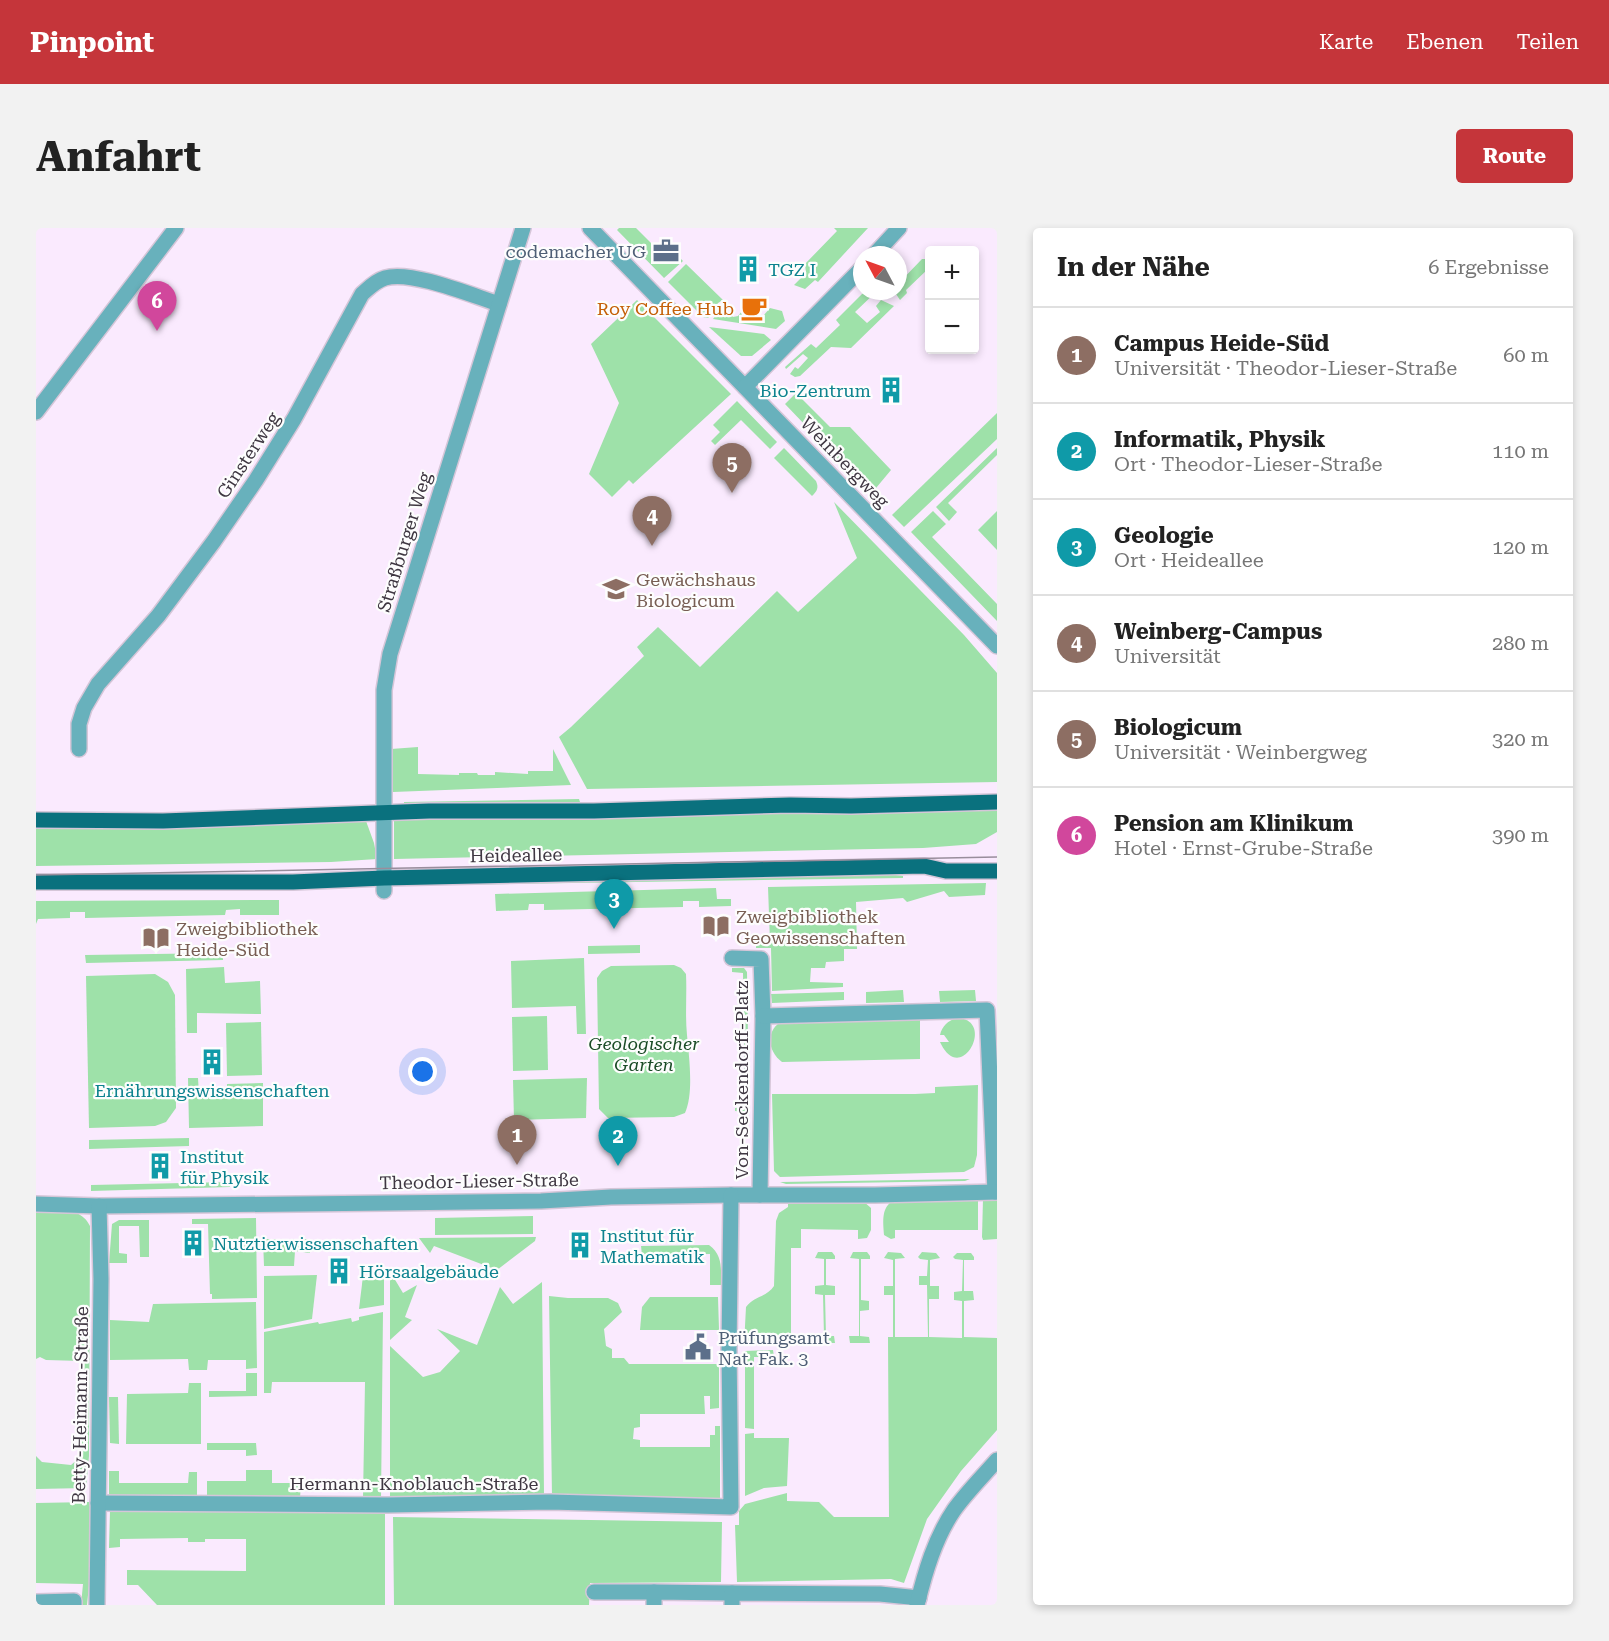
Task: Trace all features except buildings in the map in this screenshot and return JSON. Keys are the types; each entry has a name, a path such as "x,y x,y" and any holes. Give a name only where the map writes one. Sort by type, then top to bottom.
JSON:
{"main road":[{"path":"36,820 163,820 429,811 594,811 997,802"},
{"name":"Heideallee","path":"36,882 293,882 384,885 924,866 946,871 997,871"}],"street":[{"path":"36,412 176,228"},
{"name":"Straßburger Weg","path":"384,885 384,690 390,654 523,228"},
{"name":"Weinbergweg","path":"590,228 997,646"},
{"path":"882,246 898,228"},
{"name":"Ginsterweg","path":"79,749 81,716 98,684 158,616 256,480 294,419 362,294 384,278 415,277 499,304"},
{"path":"745,387 853,277"},
{"name":"Von-Seckendorff-Platz","path":"732,958 761,959 763,1016 760,1195"},
{"name":"Theodor-Lieser-Straße","path":"36,1204 99,1206 541,1201 610,1197 996,1192 987,1010 763,1016"},
{"name":"Hermann-Knoblauch-Straße","path":"98,1503 388,1505 550,1502 730,1507 731,1195"},
{"name":"Betty-Heimann-Straße","path":"97,1605 101,1279 99,1206"},
{"path":"594,1592 654,1599 880,1594 918,1601 933,1552 946,1523 959,1503 997,1460"},
{"path":"36,1602 75,1601 74,1605"}],"green space":[{"path":"636,228 672,264 679,257 683,261 664,278 617,230"},
{"path":"834,228 868,228 818,282 815,280 805,289 794,285 806,273 805,264 837,231"},
{"path":"922,259 925,259 925,272 907,289 907,275"},
{"path":"686,264 723,300 718,303 718,309 708,318 703,317 668,282"},
{"path":"637,300 731,394 633,484 629,480 612,497 589,474 619,403 591,344"},
{"path":"856,300 868,300 855,312 867,323 880,312 876,306 881,300 894,306 851,348 831,347 800,376 795,377 790,374 795,367 798,369 808,358 803,354 786,369 785,367 811,344 816,348 840,325 836,320"},
{"path":"770,308 782,311 785,321 776,329 713,319 717,314 729,312 733,317 738,316 742,311 745,314 763,316"},
{"path":"709,327 764,334 771,340 752,356 741,356"},
{"path":"796,393 830,427 850,427 891,470 871,494 785,404"},
{"path":"737,401 777,442 770,449 741,420 715,445 711,441 720,432 713,425"},
{"path":"997,413 997,439 904,527 892,515"},
{"path":"784,448 816,481 817,489 812,496 774,458"},
{"path":"997,448 997,455 948,503 957,512 949,521 936,507"},
{"path":"834,502 964,635 997,673 997,782 587,789 559,737 644,656 637,647 658,627 700,667 777,591 798,612 857,558"},
{"path":"933,511 946,524 932,537 997,604 997,621 911,532"},
{"path":"997,511 997,550 978,530"},
{"path":"418,747 418,774 459,775 459,773 495,775 495,772 528,774 528,771 553,771 553,749 571,785 393,792 391,749"},
{"path":"579,799 580,802 404,806 404,802"},
{"path":"997,806 997,832 976,844 923,848 394,859 394,819"},
{"path":"366,821 377,859 331,862 36,866 36,825"},
{"path":"888,874 903,876 903,878 436,885 443,883"},
{"path":"986,883 985,895 949,897 944,891 907,902 903,898 856,902 857,949 844,949 844,961 826,962 825,968 811,968 810,982 843,983 843,987 772,991 771,948 756,948 756,943 770,942 768,887"},
{"path":"716,888 717,899 731,899 731,906 699,907 699,901 683,901 683,907 544,910 544,904 529,904 528,910 496,911 495,894"},
{"path":"279,900 279,915 240,915 240,909 226,910 225,915 85,918 85,912 70,912 70,918 38,919 36,924 36,901"},
{"path":"640,945 640,953 588,954 588,946"},
{"path":"223,953 223,960 86,963 85,955"},
{"path":"584,958 586,1034 577,1034 576,1006 512,1008 511,961"},
{"name":"Geologischer Garten","path":"674,965 686,974 690,1085 685,1113 674,1117 608,1118 599,1109 597,978 602,971 611,966"},
{"path":"224,967 225,983 260,981 261,1014 197,1013 197,1033 187,1033 186,969"},
{"path":"732,968 744,968 747,972 749,1105 744,1112 735,1111 735,1108 745,1107 743,973 732,972"},
{"path":"155,974 168,982 175,995 176,1108 166,1122 155,1126 89,1128 86,976"},
{"path":"903,990 904,1002 866,1003 866,992"},
{"path":"975,990 976,1001 940,1002 939,991"},
{"path":"844,992 844,1000 772,1003 771,994"},
{"path":"547,1016 548,1070 513,1071 512,1017"},
{"path":"920,1016 920,1059 782,1062 771,1046 771,1034 784,1020"},
{"path":"956,1018 968,1021 974,1028 975,1037 972,1047 958,1058 949,1055 940,1042 949,1042 944,1035 940,1035 946,1024"},
{"path":"261,1022 262,1075 227,1076 226,1023"},
{"path":"188,1078 198,1078 199,1095 217,1095 217,1090 227,1090 227,1084 263,1083 263,1126 189,1128"},
{"path":"587,1078 586,1118 514,1120 513,1080"},
{"path":"978,1085 977,1155 974,1167 964,1172 780,1177 774,1171 772,1094 915,1094 935,1093 935,1087"},
{"path":"189,1138 189,1146 89,1149 89,1140"},
{"path":"970,1179 965,1181 786,1184 780,1182"},
{"path":"230,1182 230,1187 91,1191 91,1185"},
{"path":"978,1198 978,1230 895,1230 895,1238 891,1239 884,1235 885,1210 894,1200"},
{"path":"997,1198 997,1239 983,1240 983,1199"},
{"path":"863,1201 871,1208 871,1230 867,1238 858,1239 858,1230 801,1229 801,1248 791,1248 791,1345 744,1345 746,1307 774,1286 776,1221 779,1213 788,1207 788,1202"},
{"path":"36,1211 74,1212 86,1219 90,1226 89,1456 86,1488 36,1489 36,1456 42,1462 71,1465 78,1459 82,1443 82,1361 46,1360 40,1357 36,1359"},
{"path":"533,1216 533,1234 435,1235 435,1218"},
{"path":"256,1218 257,1298 212,1299 208,1224 192,1224 192,1219"},
{"path":"119,1220 149,1220 149,1257 140,1257 139,1226 119,1226 119,1253 127,1254 127,1263 109,1263 112,1224"},
{"path":"536,1237 535,1241 497,1270 434,1246 430,1253 419,1238"},
{"path":"263,1239 311,1239 310,1253 295,1251 294,1266 264,1266"},
{"path":"709,1245 719,1258 721,1285 710,1285 710,1254 642,1255 641,1246"},
{"path":"818,1252 832,1252 835,1256 835,1259 826,1259 826,1285 835,1286 835,1295 825,1295 826,1336 834,1336 835,1343 815,1343 815,1336 824,1336 823,1295 815,1294 815,1286 824,1285 824,1259 815,1258"},
{"path":"853,1252 867,1252 870,1256 870,1259 861,1259 861,1300 869,1301 869,1310 860,1311 860,1336 869,1337 870,1343 850,1343 849,1336 859,1336 859,1259 850,1258"},
{"path":"888,1252 901,1253 905,1258 895,1259 895,1337 928,1337 927,1285 919,1285 919,1276 927,1276 928,1260 918,1257 922,1252 936,1253 940,1258 930,1260 930,1286 939,1286 939,1299 929,1299 929,1337 962,1338 962,1301 954,1300 954,1292 962,1291 963,1260 953,1257 957,1253 971,1253 974,1257 974,1260 964,1260 964,1291 973,1291 974,1300 964,1301 964,1337 997,1338 997,1430 961,1471 927,1519 904,1583 891,1579 737,1582 735,1525 739,1525 739,1511 745,1504 787,1493 787,1501 819,1502 834,1517 889,1517 888,1337 893,1337 893,1295 884,1295 884,1286 893,1286 893,1260 884,1258"},
{"path":"317,1275 312,1319 264,1329 264,1276"},
{"path":"363,1276 384,1278 384,1305 359,1309"},
{"path":"394,1278 403,1293 417,1285 405,1317 412,1320 390,1340 390,1279"},
{"path":"542,1282 544,1495 390,1499 390,1346 423,1377 440,1372 460,1351 437,1329 477,1345 500,1287 513,1304"},
{"path":"549,1296 608,1298 618,1303 622,1312 604,1329 606,1346 612,1349 612,1358 624,1358 629,1364 719,1364 719,1408 710,1409 710,1396 704,1396 705,1414 640,1414 640,1427 634,1428 633,1439 640,1440 640,1447 710,1447 710,1435 715,1435 715,1426 720,1426 720,1498 552,1497"},
{"path":"650,1297 718,1297 719,1330 640,1330 642,1307"},
{"path":"256,1302 257,1368 246,1369 246,1360 208,1360 207,1370 189,1370 188,1359 110,1360 110,1320 149,1322 153,1304"},
{"path":"383,1312 381,1499 363,1498 365,1382 272,1382 271,1393 264,1393 264,1332 351,1318 352,1322 359,1320 359,1317"},
{"path":"773,1350 774,1357 754,1357 754,1429 745,1428 745,1351"},
{"path":"246,1373 257,1373 257,1396 209,1397 209,1391 246,1391"},
{"path":"189,1383 201,1383 201,1444 126,1444 127,1394 188,1393"},
{"path":"109,1397 118,1397 119,1444 110,1443"},
{"path":"754,1433 754,1438 789,1438 787,1486 764,1488 745,1496 745,1434"},
{"path":"207,1443 256,1443 257,1455 246,1456 246,1450 207,1450"},
{"path":"246,1470 272,1470 272,1483 301,1483 300,1498 207,1499 207,1481 246,1481"},
{"path":"109,1471 119,1471 119,1483 188,1483 189,1472 197,1472 197,1498 109,1499"},
{"path":"90,1502 90,1575 87,1605 81,1605 83,1584 36,1583 36,1503"},
{"path":"110,1511 385,1511 385,1605 157,1605 138,1585 127,1585 127,1570 246,1571 246,1539 205,1539 205,1542 188,1542 188,1538 120,1539 120,1547 109,1548"},
{"path":"393,1517 722,1522 721,1582 590,1583 589,1605 394,1605"}],"tram line":[{"path":"36,875 997,857"}],"place":[{"name":"codemacher UG","path":"666,251"},
{"name":"TGZ I","path":"748,269"},
{"name":"Roy Coffee Hub","path":"754,308"},
{"name":"Pension am Klinikum","path":"157,331"},
{"name":"Bio-Zentrum","path":"891,390"},
{"name":"Biologicum","path":"732,493"},
{"name":"Weinberg-Campus","path":"652,546"},
{"name":"Gewächshaus Biologicum","path":"616,589"},
{"name":"Zweigbibliothek Geowissenschaften","path":"716,926"},
{"name":"Geologie","path":"614,929"},
{"name":"Zweigbibliothek Heide-Süd","path":"156,938"},
{"name":"Ernährungswissenschaften","path":"212,1062"},
{"name":"Campus Heide-Süd","path":"517,1165"},
{"name":"Institut für Physik","path":"160,1166"},
{"name":"Informatik, Physik","path":"618,1166"},
{"name":"Nutztierwissenschaften","path":"193,1243"},
{"name":"Institut für Mathematik","path":"580,1245"},
{"name":"Hörsaalgebäude","path":"339,1271"},
{"name":"Prüfungsamt Nat. Fak. 3","path":"698,1347"}]}
